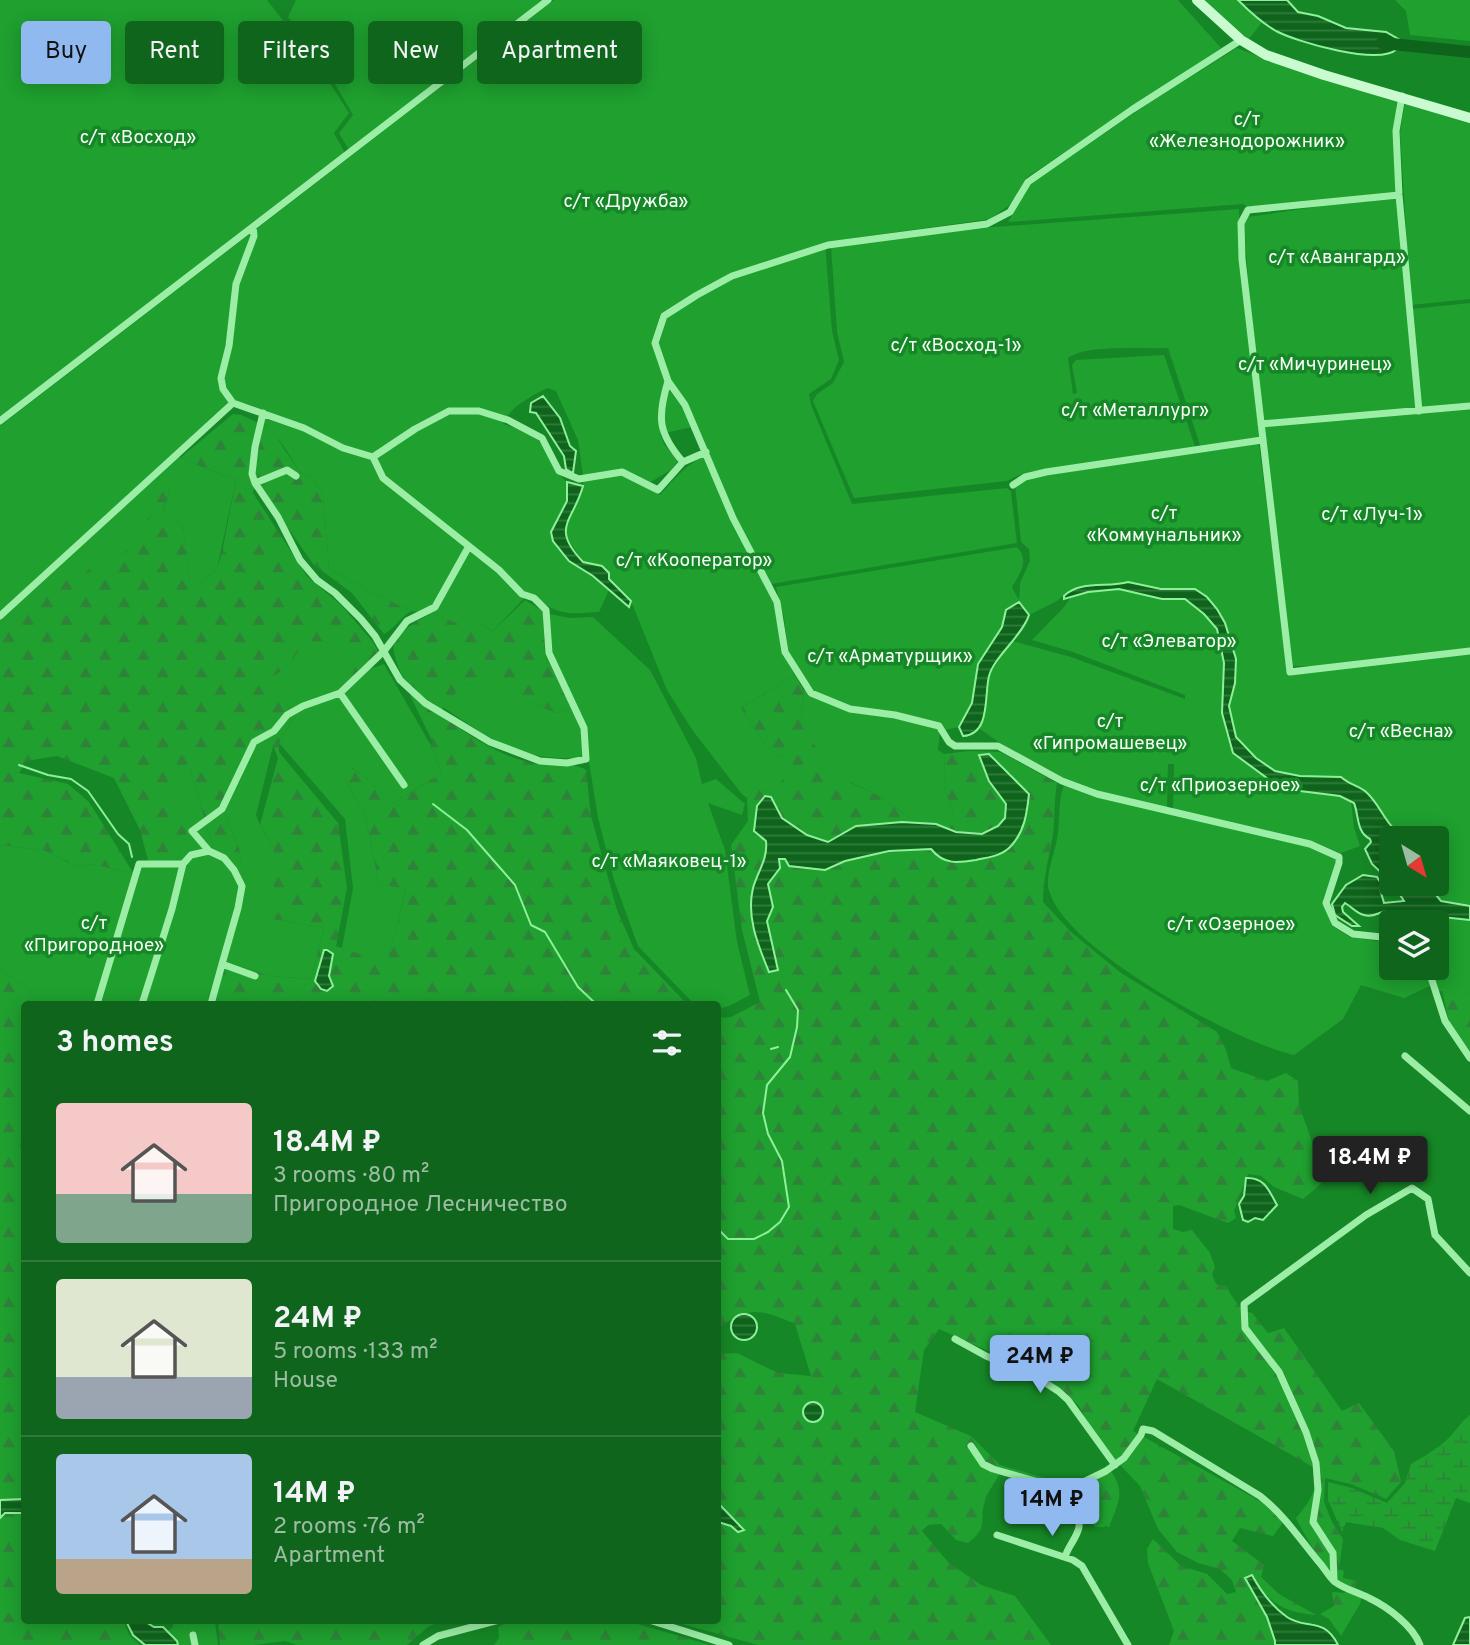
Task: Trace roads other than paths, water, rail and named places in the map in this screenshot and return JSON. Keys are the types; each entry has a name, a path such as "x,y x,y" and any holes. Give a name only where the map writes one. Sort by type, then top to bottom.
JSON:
{"main road":[{"path":"1197,0 1241,40 1266,55 1470,118"}],"street":[{"path":"0,421 548,0"},
{"path":"1241,40 1133,109 1028,182 1010,212 987,224 828,244 732,276 664,316 654,343 668,381 684,405 733,518 777,602 785,652 811,693 850,709 895,715 939,726 949,743 955,746 999,746 1062,781 1097,794 1310,844 1334,854 1339,857 1339,863 1326,903 1335,923 1353,934 1379,937"},
{"path":"1402,96 1396,131 1399,195 1419,411"},
{"path":"1399,195 1248,210 1241,223 1242,260 1290,672 1470,651"},
{"path":"253,228 254,236 236,284 229,346 222,378 223,389 233,403 304,428 343,448 373,457 383,478 499,570 522,594 534,598 546,610 549,653 584,728 586,759 567,763 540,761 490,742 425,703 400,680 384,651 361,620 341,598 317,580 300,560 278,517 255,483 252,474 255,447 263,414"},
{"path":"668,381 662,400 662,425 665,439 683,462"},
{"path":"0,616 233,403"},
{"path":"1261,424 1470,405"},
{"path":"373,457 415,429 449,411 479,411 508,420 535,434 542,439 559,471 579,480 622,472 658,490 683,462 706,452"},
{"path":"1013,485 1025,477 1046,472 1262,440"},
{"path":"255,483 287,470 296,476"},
{"path":"212,1001 242,886 224,858 209,851 192,831 222,809 254,742 274,732 287,716 303,706 340,693 384,651 407,621 435,607 469,546"},
{"path":"340,693 404,785"},
{"path":"143,1001 183,864 191,855 209,851"},
{"path":"98,1001 139,864 183,864"},
{"path":"222,964 254,976"},
{"path":"1432,980 1446,1021 1470,1058"},
{"path":"1405,1056 1470,1111"},
{"path":"1334,1581 1333,1553 1313,1522 1318,1490 1316,1464 1306,1432 1279,1372 1245,1328 1244,1304 1366,1215 1412,1188 1428,1199 1435,1236 1470,1273"},
{"path":"955,1339 986,1356 1035,1376 1058,1391 1068,1400 1115,1465"},
{"path":"971,1446 983,1464 993,1469 1067,1490 1115,1465 1130,1453 1143,1429 1153,1431 1260,1496 1275,1508 1286,1518 1334,1581 1351,1592 1380,1604 1416,1634 1420,1645"},
{"path":"1065,1557 1079,1527 1076,1510 1067,1499 1067,1490"},
{"path":"997,1535 1065,1557 1082,1566 1128,1645"},
{"path":"423,1645 438,1636 484,1624"},
{"path":"662,1624 729,1645"},
{"path":"193,1635 195,1645"}],"waterway":[{"path":"1382,43 1470,52"},
{"path":"19,765 48,775 71,779 88,791 118,834 129,844 132,857"},
{"path":"433,804 467,830 515,885 531,925 545,932 578,987 593,1001"},
{"path":"721,1232 728,1239 754,1239 780,1222 789,1207 782,1161 768,1134 763,1113 767,1085 790,1057 797,1027 798,1010 786,990"},
{"path":"771,1049 778,1047"}],"park label":[{"name":"с/т «Железнодорожник»","path":"1247,131"},
{"name":"с/т «Восход»","path":"138,138"},
{"name":"с/т «Дружба»","path":"626,202"},
{"name":"с/т «Авангард»","path":"1337,258"},
{"name":"с/т «Восход-1»","path":"956,346"},
{"name":"с/т «Мичуринец»","path":"1315,365"},
{"name":"с/т «Металлург»","path":"1135,411"},
{"name":"с/т «Луч-1»","path":"1372,515"},
{"name":"с/т «Коммунальник»","path":"1164,525"},
{"name":"с/т «Кооператор»","path":"694,561"},
{"name":"с/т «Элеватор»","path":"1169,642"},
{"name":"с/т «Арматурщик»","path":"890,657"},
{"name":"с/т «Весна»","path":"1401,732"},
{"name":"с/т «Гипромашевец»","path":"1110,733"},
{"name":"с/т «Приозерное»","path":"1220,786"},
{"name":"с/т «Маяковец-1»","path":"669,862"},
{"name":"с/т «Озерное»","path":"1231,925"},
{"name":"с/т «Пригородное»","path":"94,935"}]}
